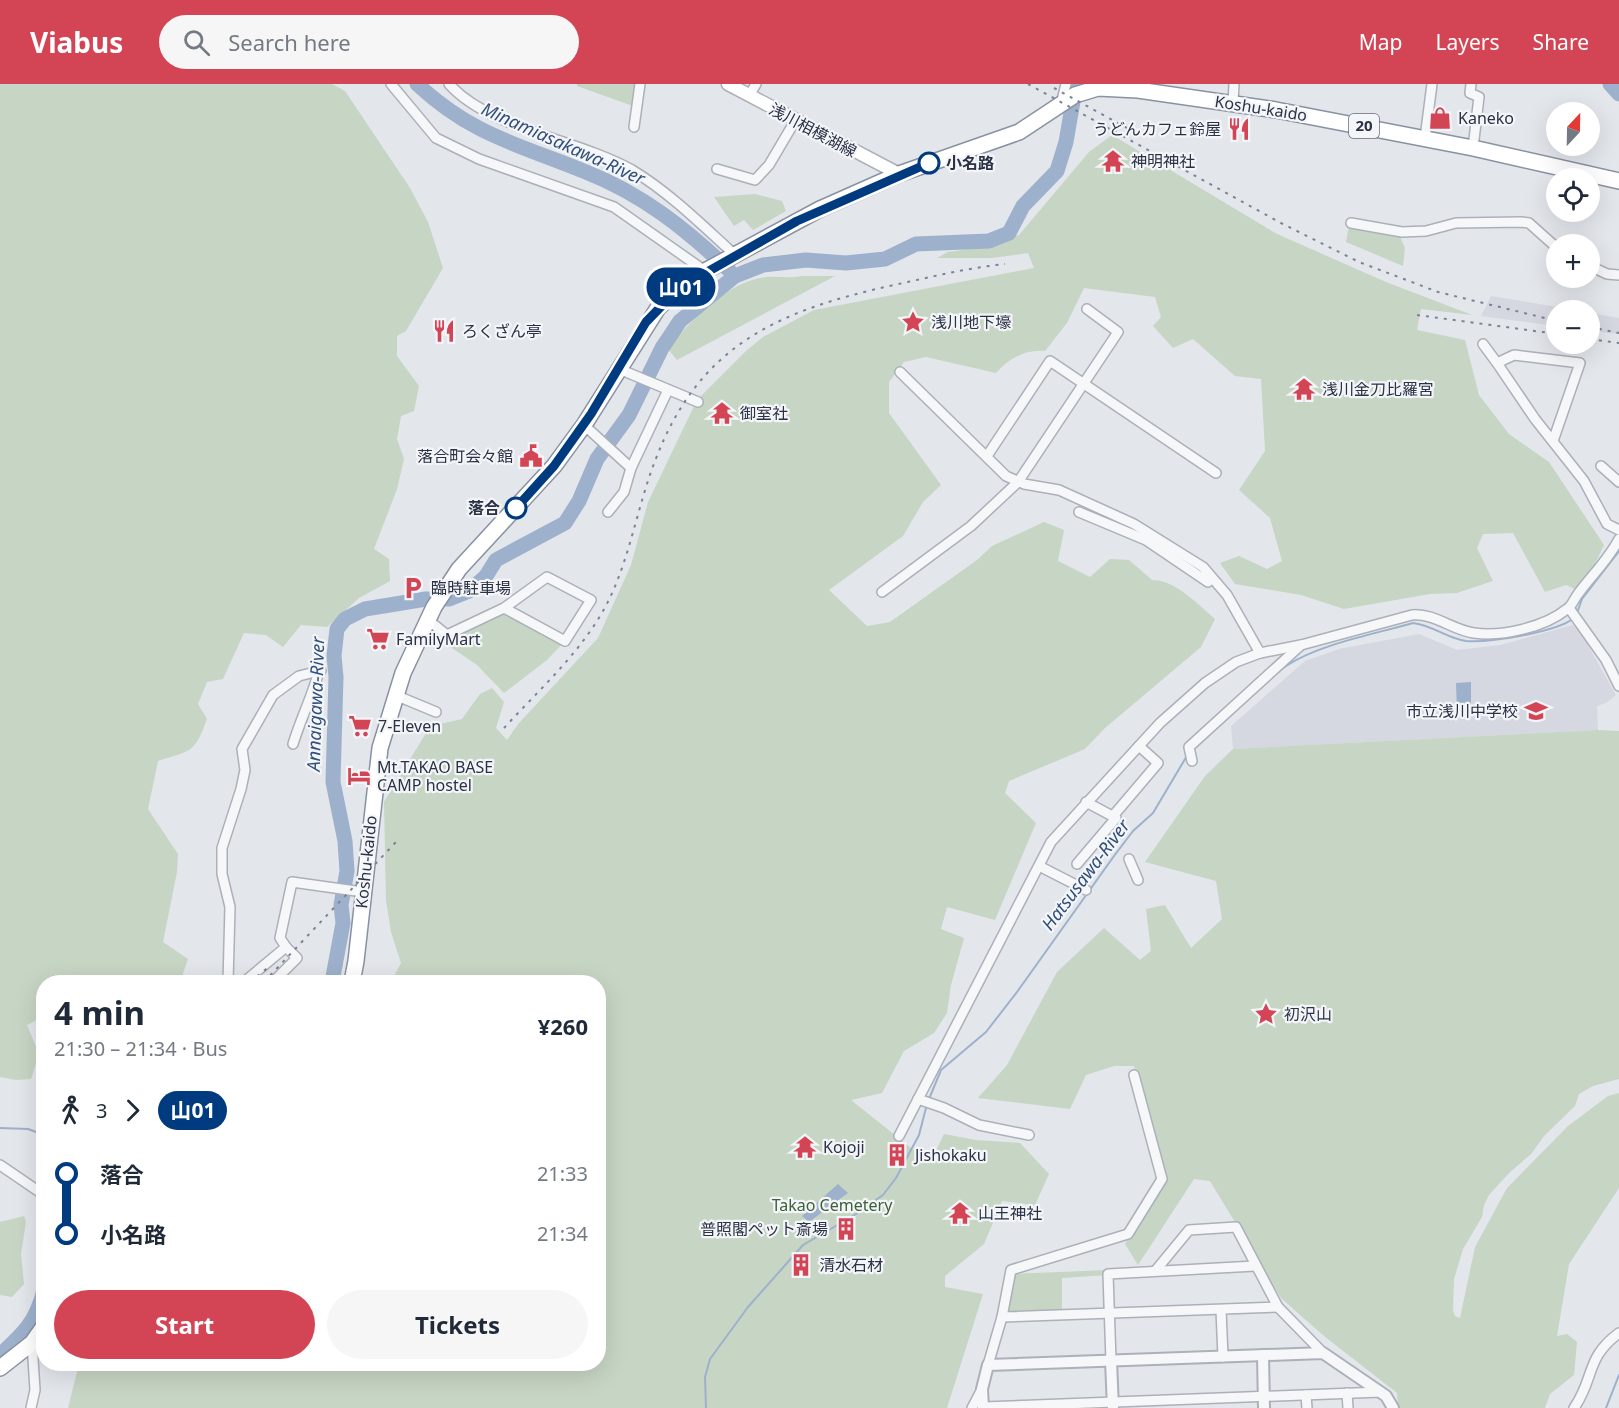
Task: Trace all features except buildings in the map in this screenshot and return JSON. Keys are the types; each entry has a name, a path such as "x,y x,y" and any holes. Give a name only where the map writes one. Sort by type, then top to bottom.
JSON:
{"highway":[{"name":"Koshu-kaido","path":"353,975 356,961 358,892 380,748 395,695 431,613 444,588 554,466 626,372 658,308 679,288 707,270 797,221 899,174 1019,132 1060,104 1088,90 1107,86 1233,103 1425,138 1619,181"},
{"path":"0,1368 36,1337"}],"main road":[{"name":"浅川相模湖線","path":"728,84 899,174"}],"street":[{"path":"391,84 436,138 479,159 614,207 707,270"},
{"path":"449,84 465,98 505,120 605,157 632,171 684,208 733,256"},
{"path":"634,127 640,84"},
{"path":"749,96 756,84"},
{"path":"1060,104 1066,84"},
{"path":"1233,103 1234,84"},
{"path":"1425,138 1432,84"},
{"path":"1471,84 1470,93 1479,98 1473,148"},
{"path":"717,169 755,180 769,165 795,121"},
{"path":"1351,223 1402,232 1426,231 1456,223 1529,223 1546,238"},
{"path":"1600,271 1619,275"},
{"path":"882,592 971,526 1018,482 1118,332 1087,309"},
{"path":"1483,344 1535,419 1584,481 1606,524 1619,530"},
{"path":"1497,363 1514,355 1580,363 1553,441"},
{"path":"987,456 1050,361 1216,473"},
{"path":"626,372 698,402"},
{"path":"900,372 1005,476 1018,482 1059,490 1134,524 1203,567 1227,595 1260,653"},
{"path":"608,512 624,492 631,468 668,390"},
{"path":"584,424 631,468"},
{"path":"1601,466 1619,482"},
{"path":"1079,513 1135,535 1202,575 1235,611"},
{"path":"899,1136 926,1102 1051,842 1139,746 1205,683 1236,662 1260,653 1301,645 1412,615 1430,616 1457,629 1484,633 1547,621 1569,610 1606,563 1619,538"},
{"path":"431,613 447,635 504,608 548,577 591,600 565,641 504,608"},
{"path":"1569,610 1606,660 1619,686"},
{"path":"1192,760 1189,747 1301,645"},
{"path":"228,975 230,907 222,874 222,848 241,789 245,770 243,749 273,695 299,676 322,671 310,703 304,707 293,744"},
{"path":"395,695 436,712"},
{"path":"1113,816 1158,763 1139,746"},
{"path":"1077,864 1116,818 1086,802"},
{"path":"1129,859 1138,880"},
{"path":"1039,866 1086,890"},
{"path":"280,975 297,958 280,938 292,882 358,892"},
{"path":"252,975 286,947"},
{"path":"1134,1075 1162,1179 1128,1234 1011,1270 1002,1317 988,1365 979,1408 1224,1403 1264,1396 1381,1392"},
{"path":"926,1102 979,1125 1029,1135"},
{"path":"0,1165 36,1190"},
{"path":"1156,1270 1189,1230 1236,1227 1278,1307 1323,1353 1381,1392 1389,1399 1393,1408"},
{"path":"1112,1405 1108,1274 1255,1266"},
{"path":"1002,1317 1278,1307"},
{"path":"1221,1310 1223,1357"},
{"path":"1574,1408 1581,1399 1600,1349 1619,1333"},
{"path":"32,1343 33,1407"},
{"path":"988,1365 1323,1353"},
{"path":"1263,1355 1264,1408"},
{"path":"1347,1393 1348,1408"},
{"path":"1306,1395 1307,1408"}],"shaded area":[{"path":"1491,296 1546,305 1546,325 1481,316"},
{"path":"1600,315 1619,318 1619,334 1600,332"},
{"path":"1573,625 1585,640 1616,695 1606,703 1597,706 1598,730 1233,749 1231,726 1305,661 1339,649 1419,634 1457,650 1500,645"}],"green space":[{"path":"0,84 332,84 345,91 410,188 428,222 443,268 406,331 397,336 397,356 419,386 414,411 401,416 397,439 404,459 397,489 374,549 389,559 390,581 359,598 327,627 301,625 283,647 266,635 244,633 223,679 207,682 198,704 207,719 195,745 185,752 158,761 148,809 178,854 177,872 163,942 188,959 182,975 36,975 36,1020 27,1025 36,1047 36,1063 31,1079 16,1080 0,1077"},
{"path":"577,84 637,84 633,106 577,86"},
{"name":"Takao Cemetery","path":"1112,135 1277,234 1386,282 1472,315 1421,309 1417,330 1465,340 1479,395 1509,434 1549,462 1604,545 1592,570 1575,589 1566,585 1545,592 1513,533 1483,534 1477,548 1493,581 1457,593 1430,594 1344,609 1301,595 1235,584 1220,563 1239,556 1267,569 1282,561 1270,518 1239,490 1265,451 1261,379 1235,376 1193,339 1173,348 1153,326 1161,317 1155,297 1084,288 1067,323 1045,351 1031,351 1018,356 996,373 926,357 904,362 889,382 889,413 941,485 923,502 903,536 829,590 867,626 890,622 977,560 992,546 1044,522 1064,530 1058,561 1090,577 1110,559 1129,560 1152,580 1178,588 1215,619 1201,647 1105,728 1085,749 1009,781 1005,793 1036,823 995,920 947,907 941,929 964,938 951,985 947,1013 934,1033 904,1051 882,1093 851,1100 930,1163 944,1134 976,1140 1020,1143 1049,1174 1035,1205 1002,1201 984,1244 945,1276 945,1287 983,1294 947,1408 68,1408 77,1371 606,1371 606,975 395,975 401,963 391,932 386,900 384,802 426,733 440,724 462,719 480,694 492,688 504,702 496,728 507,740 519,723 598,638 631,565 648,502 697,400 746,351 763,337 814,310 1034,268 1028,253 992,258 937,258 948,252 983,247 1019,235 1089,152"},
{"path":"755,194 782,201 786,211 753,230 744,220 734,226 714,197"},
{"path":"1349,226 1400,237 1405,248 1403,266 1346,242"},
{"path":"835,276 677,360 667,348 709,306 746,282 760,278"},
{"path":"504,608 565,641 547,660 504,693 477,665 443,642 442,632"},
{"path":"1598,730 1619,731 1619,1079 1593,1086 1579,1094 1575,1106 1489,1195 1482,1217 1463,1249 1454,1279 1453,1310 1455,1316 1460,1318 1475,1247 1507,1188 1568,1126 1608,1096 1619,1093 1619,1188 1569,1264 1557,1336 1567,1334 1577,1342 1574,1375 1550,1394 1545,1408 1398,1408 1397,1393 1324,1336 1281,1298 1210,1181 1194,1179 1138,1265 1125,1244 1165,1179 1134,1066 1114,1066 1086,1075 1070,1109 978,1098 1007,1065 1057,972 1104,928 1140,960 1151,951 1146,909 1165,905 1191,948 1222,919 1216,881 1145,862 1205,776 1233,749"},
{"path":"24,1216 26,1222 21,1254 24,1284 12,1297 0,1295 0,1222"},
{"path":"1108,1270 1108,1275 1062,1278 1062,1315 1002,1317 1011,1274"}],"water":[{"path":"1471,682 1471,712 1457,712 1456,683"},
{"path":"838,1184 848,1193 809,1222 802,1216"}],"waterway":[{"name":"Minamiasakawa-River","path":"417,84 457,116 477,127 517,146 586,172 645,202 680,227 729,270"},
{"name":"Annaigawa-River","path":"333,975 343,923 341,905 347,871 345,841 333,782 336,677 334,656 337,629 345,619 365,609 426,599 449,599 469,591 486,576 496,560 565,523 579,501 597,459 629,415 662,348 680,321 735,276 763,265 806,260 846,263 885,259 916,244 989,241 1009,233 1023,206 1057,171 1066,142 1076,84"},
{"name":"Minamiasakawa-River","path":"1610,84 1619,94"},
{"name":"Hatsusawa-River","path":"1577,613 1582,599 1619,551"},
{"name":"Hatsusawa-River","path":"1254,694 1273,676 1299,658 1348,640 1413,623 1427,626 1459,640 1477,641 1538,632 1574,618"},
{"name":"Hatsusawa-River","path":"929,1099 941,1070 986,1032 1133,831 1153,813 1188,754"},
{"name":"Hatsusawa-River","path":"706,1408 705,1377 710,1359 748,1307 803,1245 853,1216 883,1195 896,1178 919,1135 927,1104"},
{"path":"0,1128 28,1129 36,1132"},
{"name":"Annaigawa-River","path":"0,1355 16,1340 36,1313"},
{"path":"1606,1408 1619,1375"}],"railway":[{"path":"1028,84 1281,223 1359,262 1438,292 1546,318"},
{"path":"1054,88 1138,134"},
{"path":"504,728 570,658 603,611 626,556 648,480 673,421 695,388 720,360 748,339 780,321 815,307 894,285 963,270 1005,264"},
{"path":"1417,315 1546,333"},
{"path":"1600,329 1619,333"},
{"path":"1600,340 1619,343"},
{"path":"271,975 396,842"},
{"path":"259,975 270,966"}],"bus line":[{"name":"山01","path":"516,508 554,466 591,414 646,322 679,288 797,221 862,190 929,163"}],"place":[{"name":"Kaneko","path":"1440,118"},
{"name":"うどんカフェ鈴屋","path":"1239,129"},
{"name":"神明神社","path":"1113,161"},
{"name":"小名路","path":"929,163"},
{"name":"浅川地下壕","path":"913,322"},
{"name":"ろくざん亭","path":"444,331"},
{"name":"浅川金刀比羅宮","path":"1304,389"},
{"name":"御室社","path":"722,413"},
{"name":"落合町会々館","path":"531,456"},
{"name":"落合","path":"516,508"},
{"name":"臨時駐車場","path":"413,588"},
{"name":"FamilyMart","path":"378,639"},
{"name":"市立浅川中学校","path":"1536,711"},
{"name":"7-Eleven","path":"360,726"},
{"name":"Mt.TAKAO BASE CAMP hostel","path":"359,776"},
{"name":"初沢山","path":"1266,1014"},
{"name":"Kojoji","path":"805,1147"},
{"name":"Jishokaku","path":"897,1155"},
{"name":"山王神社","path":"960,1213"},
{"name":"普照閣ペット斎場","path":"846,1229"},
{"name":"清水石材","path":"801,1265"}]}
